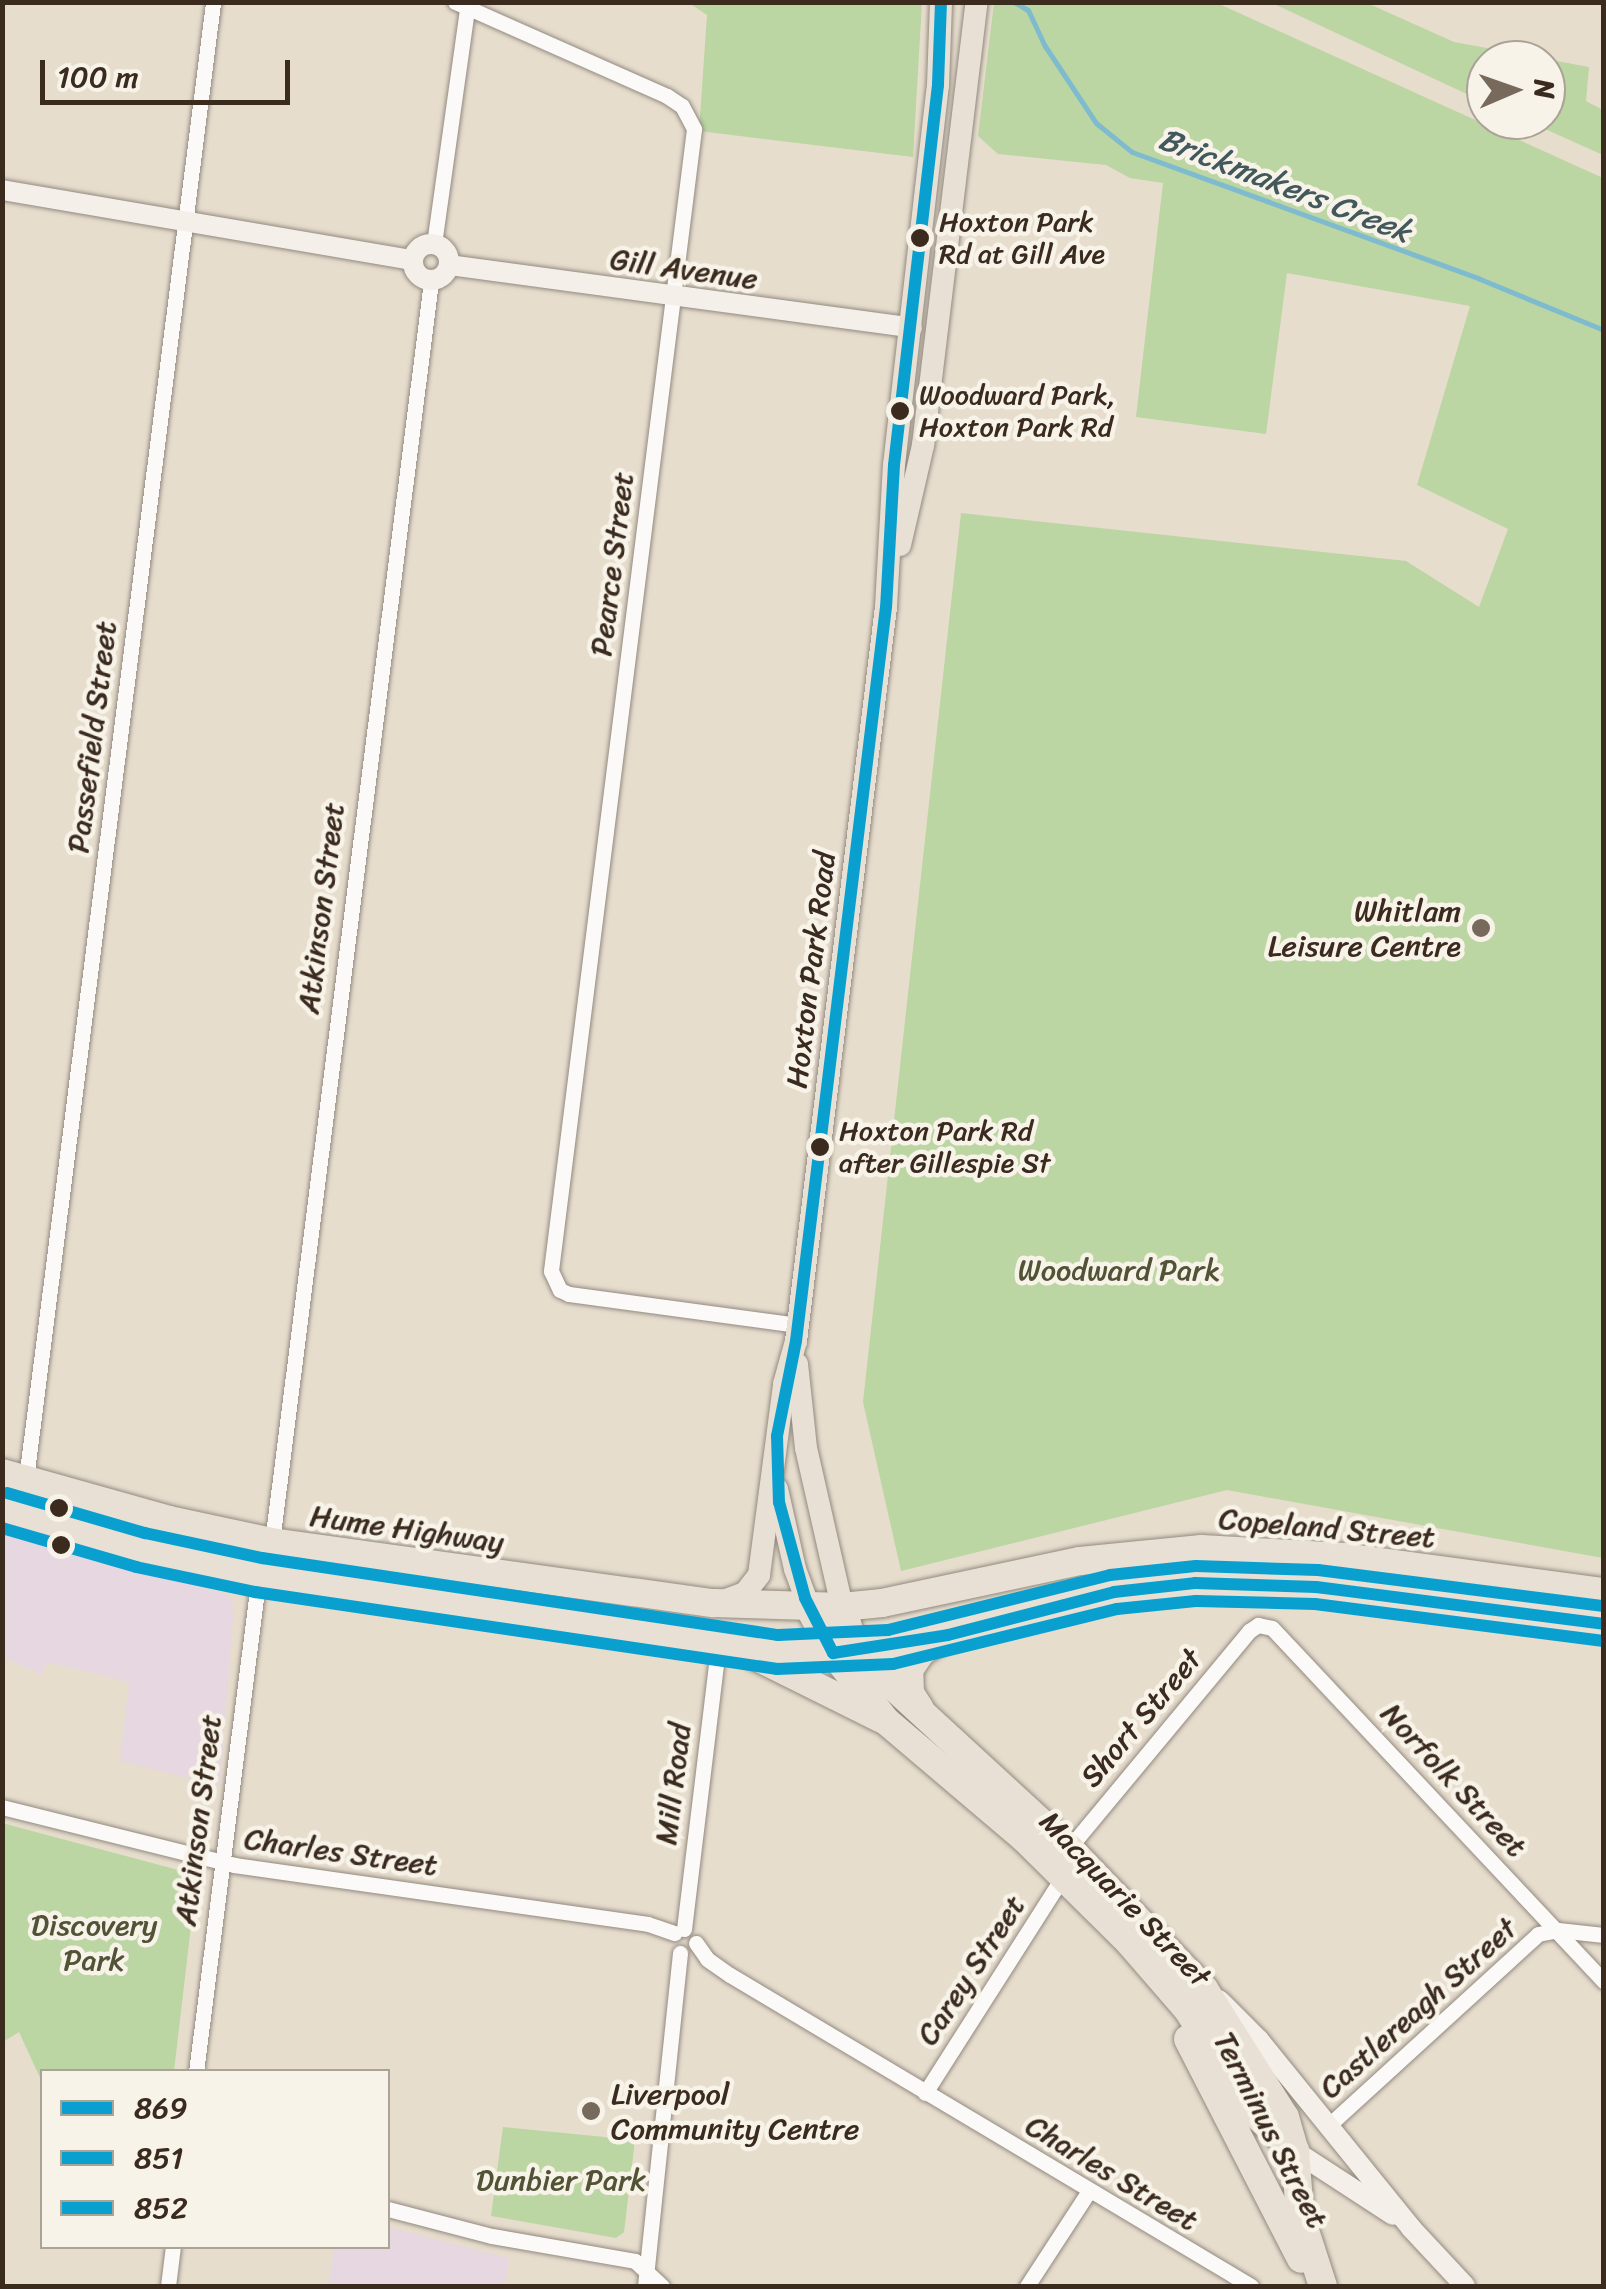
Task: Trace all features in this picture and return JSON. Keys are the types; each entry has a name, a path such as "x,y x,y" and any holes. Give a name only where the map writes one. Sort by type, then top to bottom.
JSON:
{"highway":[{"name":"Hume Highway","path":"14,1476 169,1520 272,1542 714,1603 809,1607"},
{"path":"2,1510 141,1550 259,1575 728,1646 846,1652"},
{"name":"Copeland Street","path":"809,1607 842,1607 933,1594 1080,1561 1200,1549 1344,1558 1604,1592"},
{"name":"Copeland Street","path":"846,1652 948,1635 1114,1592 1250,1582 1604,1624"},
{"path":"809,1607 846,1652"},
{"path":"842,1607 846,1652"},
{"path":"926,1718 910,1692 910,1670 921,1652 948,1635"},
{"path":"728,1646 886,1721"},
{"name":"Macquarie Street","path":"846,1652 926,1718 1066,1862 1198,1982"},
{"name":"Macquarie Street","path":"846,1652 886,1721 1066,1862 1188,2010 1250,2109 1295,2151"},
{"name":"Terminus Street","path":"1138,1952 1167,1996 1316,2286"},
{"name":"Terminus Street","path":"1198,1982 1275,2096 1295,2151 1300,2216 1324,2286"}],"main road":[{"name":"Hoxton Park Road","path":"714,1603 737,1598 758,1579 777,1436 797,1333 886,607 894,466 938,85 941,2"},
{"name":"Hoxton Park Road","path":"886,607 923,445 978,2"},
{"path":"912,328 937,332"},
{"name":"Hoxton Park Road","path":"797,1333 806,1448 842,1607"},
{"name":"Hoxton Park Road","path":"777,1436 779,1502 794,1569 809,1607"}],"street":[{"name":"Passefield Street","path":"14,1476 213,2"},
{"path":"434,244 461,6"},
{"name":"Pearce Street","path":"461,6 667,96 690,116 692,155 551,1260 554,1280 569,1294 797,1333"},
{"path":"2,190 412,260"},
{"path":"434,244 446,251 450,265 446,274 431,281 417,274 412,260 420,248 434,244"},
{"name":"Gill Avenue","path":"450,265 912,328"},
{"name":"Atkinson Street","path":"272,1542 431,281"},
{"name":"Atkinson Street","path":"196,2069 259,1575"},
{"name":"Short Street","path":"1066,1862 1258,1625"},
{"name":"Norfolk Street","path":"1258,1625 1272,1628 1604,1982"},
{"name":"Mill Road","path":"679,1931 728,1646"},
{"name":"Charles Street","path":"2,1806 224,1862 679,1931"},
{"name":"Carey Street","path":"925,2094 1066,1862"},
{"name":"Castlereagh Street","path":"1329,2125 1538,1934 1558,1930 1604,1935"},
{"path":"646,2279 680,1953 671,1943 679,1931 694,1935 696,1943 690,1952 680,1953"},
{"name":"Charles Street","path":"696,1943 707,1959 730,1975 1251,2286"},
{"name":"Macquarie Street","path":"1198,1982 1242,2021 1411,2228 1465,2286"},
{"name":"Macquarie Street","path":"1295,2151 1411,2228"},
{"path":"1027,2286 1089,2191"},
{"path":"390,2210 492,2236 634,2261 646,2279 662,2286"},
{"path":"168,2286 173,2249"}],"shaded area":[{"path":"3,1533 226,1594 234,1604 220,1786 120,1761 129,1682 48,1662 41,1675 3,1657"},
{"path":"390,2228 509,2258 505,2286 328,2286 334,2249 390,2249"}],"green space":[{"path":"689,3 922,3 913,157 699,131 707,15"},
{"name":"Woodward Park","path":"994,3 1217,3 1466,116 1466,140 1519,140 1603,178 1603,1558 1227,1490 901,1571 863,1402 961,513 1406,561 1479,607 1508,529 1417,485 1470,306 1287,273 1266,434 1136,417 1163,183 1130,178 1106,165 998,154 978,136"},
{"path":"1272,3 1367,3 1466,44 1466,94"},
{"path":"1566,63 1589,67 1586,101 1603,110 1603,155 1566,138"},
{"name":"Discovery Park","path":"2,1823 197,1875 174,2069 40,2069 40,2078 19,2032 3,2042"},
{"name":"Dunbier Park","path":"503,2127 635,2140 624,2232 616,2238 491,2216"}],"waterway":[{"name":"Brickmakers Creek","path":"1014,2 1028,10 1045,46 1096,123 1132,152 1480,279 1604,330"}],"transit line":[{"name":"869","path":"941,2 938,85 894,465 886,607 796,1341 777,1436 779,1502 805,1598 833,1653 948,1635 1114,1592 1195,1583 1316,1587 1604,1624"},
{"name":"852","path":"7,1493 145,1533 262,1558 778,1635 888,1630 1110,1575 1196,1566 1318,1570 1604,1606"},
{"name":"851","path":"2,1528 136,1567 255,1592 777,1669 893,1664 1117,1609 1196,1601 1315,1604 1602,1641"}],"place":[{"name":"Hoxton Park Rd at Gill Ave","path":"920,238"},
{"name":"Woodward Park, Hoxton Park Rd","path":"900,411"},
{"name":"Whitlam Leisure Centre","path":"1481,928"},
{"name":"Hoxton Park Rd after Gillespie St","path":"820,1147"},
{"name":"Liverpool Community Centre","path":"591,2111"}]}
